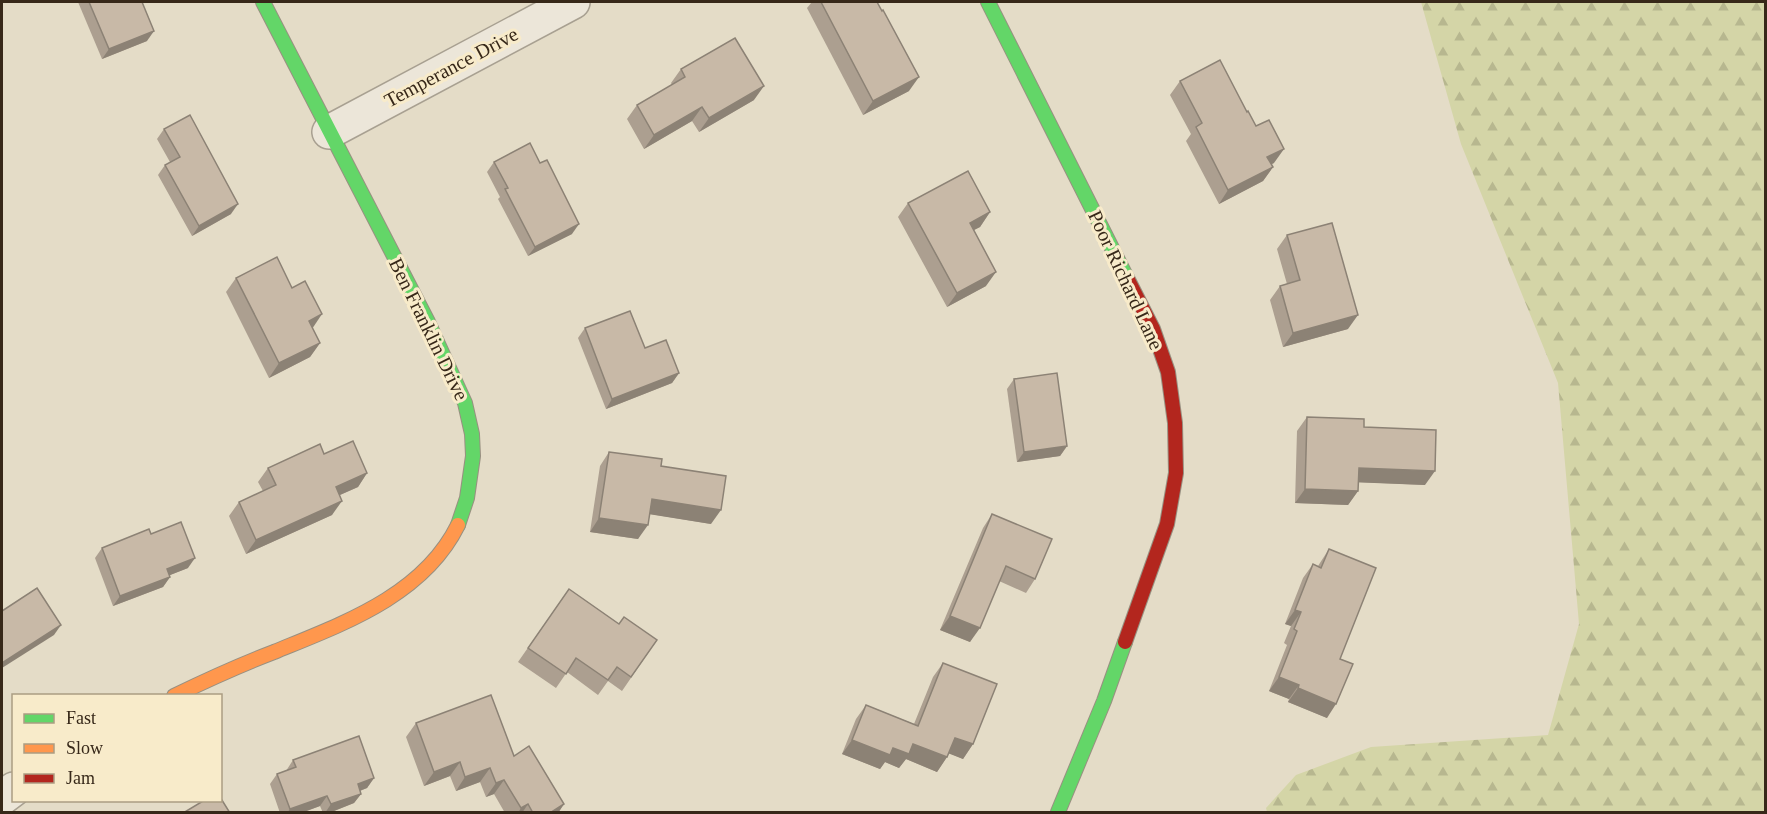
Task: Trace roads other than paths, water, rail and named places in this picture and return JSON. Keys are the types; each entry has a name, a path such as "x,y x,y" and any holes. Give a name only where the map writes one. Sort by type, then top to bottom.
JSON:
{"street":[{"name":"Ben Franklin Drive","path":"178,694 377,607 417,576 447,547 459,523 467,499 472,471 473,442 468,410 439,344 263,2"},
{"name":"Temperance Drive","path":"329,132 573,2"},
{"name":"Poor Richard Lane","path":"988,2 1153,329 1168,372 1174,423 1176,473 1167,524 1104,701 1058,813"}]}
